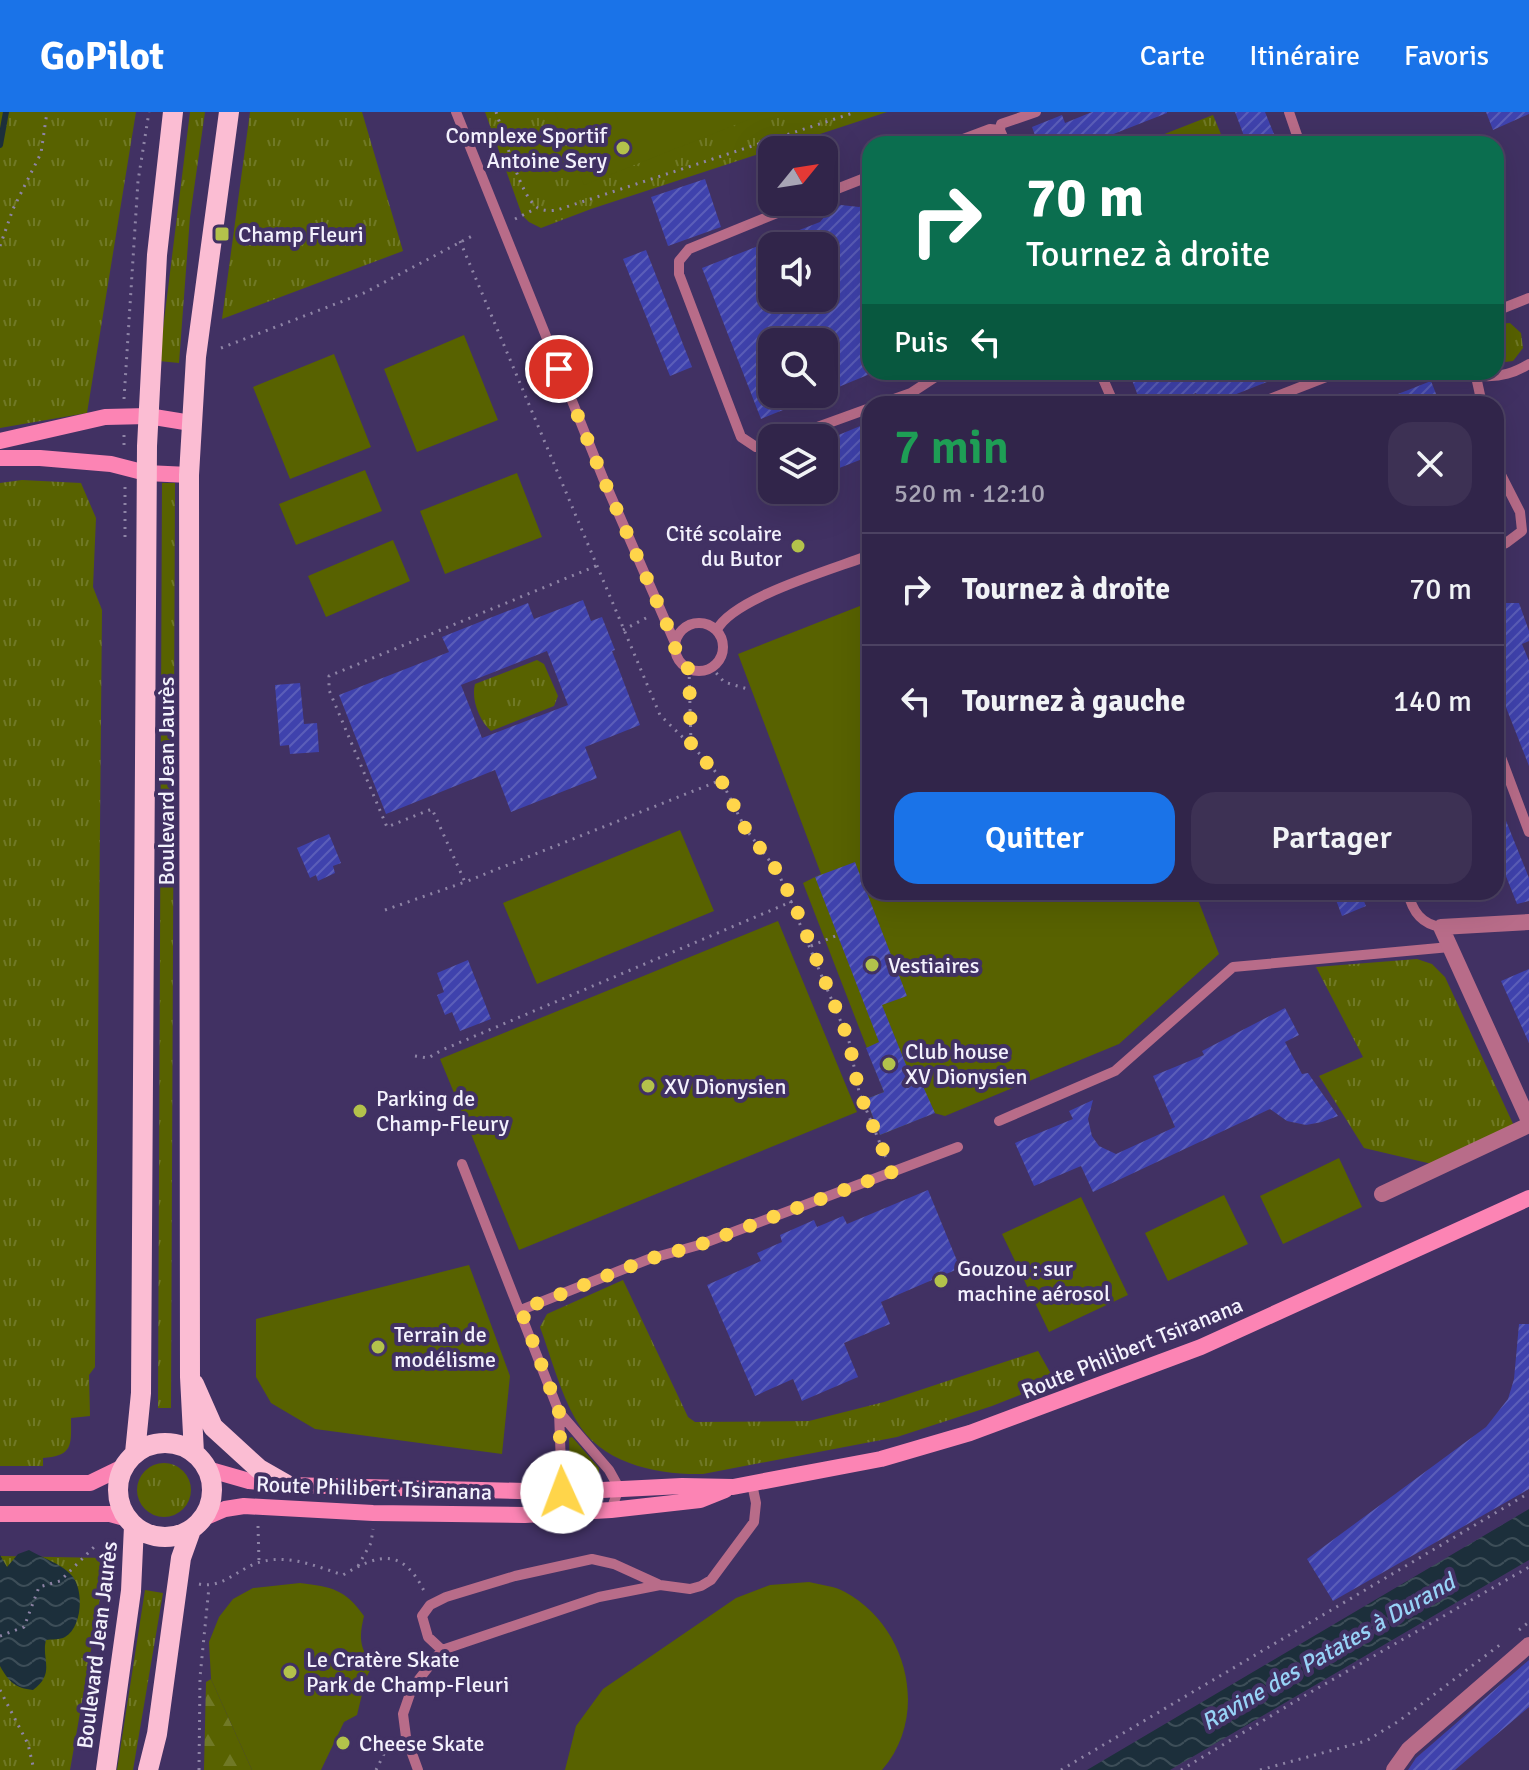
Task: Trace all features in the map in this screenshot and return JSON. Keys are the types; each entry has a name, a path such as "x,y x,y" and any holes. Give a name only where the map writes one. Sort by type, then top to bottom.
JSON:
{"main road":[{"name":"Boulevard Jean Jaurès","path":"106,1770 131,1591 131,1523 118,1497 118,1482 129,1460 141,1393 146,473 157,255 173,112"},
{"name":"Boulevard Jean Jaurès","path":"148,1770 157,1734 181,1558 212,1494 200,1461 190,1377 189,475 196,357 229,112"},
{"path":"0,441 105,417 148,416 191,423"},
{"path":"0,458 111,464 146,473 189,475"},
{"name":"Route Philibert Tsiranana","path":"200,1461 249,1481 287,1485 562,1492 733,1487 881,1459 970,1433 1201,1347 1529,1198"},
{"path":"190,1377 213,1427 259,1469 287,1485"},
{"path":"0,1483 90,1483 149,1446 164,1443 180,1446 200,1461"},
{"name":"Route Philibert Tsiranana","path":"197,1524 225,1509 256,1506 373,1513 574,1513 700,1500 733,1487"},
{"path":"0,1514 110,1514 131,1523"},
{"name":"Boulevard Jean Jaurès","path":"131,1523 147,1534 161,1538 177,1536 197,1524"}],"street":[{"path":"1382,1194 1529,1123 1441,927 1529,922"},
{"path":"1394,1770 1409,1749 1529,1645"}],"lane":[{"path":"456,112 675,643 675,654 680,663 700,671 717,662 723,646 717,630 721,621 745,603 862,558"},
{"path":"1003,136 1001,124 1036,112"},
{"path":"1289,112 1297,136"},
{"path":"971,136 990,129 1000,130"},
{"path":"838,189 862,179"},
{"path":"758,447 741,437 679,274 679,261 689,249 770,216"},
{"path":"1504,308 1528,301"},
{"path":"1504,375 1529,364"},
{"path":"903,396 931,380"},
{"path":"1278,396 1318,380"},
{"path":"826,424 862,411"},
{"path":"1504,481 1520,512 1522,531 1504,544"},
{"path":"675,643 690,626 701,624 717,630"},
{"path":"1504,765 1529,832"},
{"path":"1410,900 1412,909 1429,925 1441,927"},
{"path":"999,1121 1115,1071 1233,967 1450,947"},
{"path":"521,1310 649,1259 699,1245 958,1147"},
{"path":"462,1164 559,1412 562,1492 574,1513"},
{"path":"559,1412 609,1470 619,1488 611,1510"},
{"path":"442,1650 433,1644 423,1628 422,1616 430,1605 446,1597 515,1576 592,1559 614,1564 660,1585 690,1589 701,1586 711,1580 754,1522 756,1503 752,1484"},
{"path":"418,1770 406,1737 403,1714 412,1688 442,1650 599,1597 660,1585"}],"path":[{"path":"0,246 13,209 41,153 47,112"},
{"path":"496,112 527,195 537,208"},
{"path":"522,215 537,208 557,210 856,112"},
{"path":"221,348 364,293 472,236"},
{"path":"460,241 660,715 672,730 691,744 721,780 745,828 778,872 793,901 849,1041 859,1092 892,1172"},
{"path":"465,882 432,809 387,827 329,690 329,676 596,566"},
{"path":"623,630 660,611"},
{"path":"711,667 724,682 751,690"},
{"path":"689,669 691,744"},
{"path":"385,910 465,882 721,780"},
{"path":"415,1056 428,1058 793,901"},
{"path":"811,946 838,935"},
{"path":"1061,1770 1529,1493"},
{"path":"256,1506 259,1562"},
{"path":"358,1566 371,1543 373,1513"},
{"path":"0,1636 24,1627 39,1587 60,1581 96,1545"},
{"path":"198,1584 209,1587 259,1562 300,1560 343,1575 358,1566 389,1557 415,1573 430,1605"},
{"path":"1181,1770 1529,1567"},
{"path":"199,1770 200,1677 209,1587"},
{"path":"1514,1634 1529,1622"},
{"path":"1260,1770 1366,1741 1399,1721 1504,1641"},
{"path":"0,1690 28,1744 34,1770"},
{"path":"376,1770 403,1714"}],"green space":[{"path":"0,112 136,112 87,413 0,428"},
{"path":"190,112 205,112 190,217 179,363 159,361"},
{"path":"250,112 362,112 403,251 222,319"},
{"path":"485,112 887,112 814,136 758,136 758,154 541,228 522,215"},
{"name":"Complexe Sportif Antoine Sery","path":"555,112 768,112 584,185"},
{"path":"1213,115 1222,136 1159,136"},
{"path":"1504,323 1510,323 1521,333 1523,348 1513,361 1504,362"},
{"path":"464,335 498,420 417,452 384,369"},
{"path":"334,354 371,447 290,479 253,387"},
{"path":"365,470 382,511 296,545 279,504"},
{"path":"517,473 542,537 445,574 420,511"},
{"path":"22,480 81,483 96,518 93,587 102,610 95,1367 89,1375 90,1416 71,1418 69,1447 60,1455 43,1458 43,1466 0,1466 0,483"},
{"path":"162,483 175,483 171,1408 158,1408"},
{"path":"393,540 410,581 326,617 308,576"},
{"path":"862,605 862,900 1198,900 1219,954 1119,1044 945,1116 934,1113 880,1135 866,1099 884,1092 803,883 821,874 738,654"},
{"path":"537,660 544,664 558,696 554,706 491,731 477,709 475,684"},
{"path":"680,830 714,911 537,984 503,903"},
{"name":"XV Dionysien","path":"778,921 857,1112 519,1250 440,1059"},
{"path":"1417,959 1432,964 1445,977 1515,1128 1432,1164 1364,1148 1319,1076 1363,1057 1316,967"},
{"path":"1339,1158 1362,1207 1283,1244 1260,1196"},
{"path":"1224,1195 1248,1244 1168,1281 1145,1233"},
{"path":"1081,1197 1128,1295 1049,1332 1002,1234"},
{"name":"Terrain de modélisme","path":"469,1265 510,1376 502,1454 315,1429 271,1403 256,1377 256,1319"},
{"path":"623,1280 688,1417 695,1422 809,1421 884,1402 1038,1351 1055,1381 992,1406 897,1437 703,1474 649,1469 615,1457 587,1435 565,1398 540,1327 547,1314"},
{"path":"572,1437 599,1468 599,1474 577,1477 570,1471 569,1438"},
{"path":"164,1463 183,1471 191,1490 183,1509 164,1517 145,1509 137,1490 145,1471"},
{"path":"0,1556 107,1558 70,1770 0,1770"},
{"path":"809,1582 841,1590 867,1607 884,1626 897,1649 905,1673 908,1698 905,1724 897,1748 882,1770 565,1770 576,1726 603,1689 736,1598 770,1585"},
{"name":"Le Cratère Skate Park de Champ-Fleuri","path":"300,1583 337,1591 357,1607 364,1616 363,1648 373,1665 366,1678 357,1715 344,1722 321,1770 252,1770 211,1679 209,1642 219,1617 233,1599 253,1588"},
{"path":"145,1590 163,1593 133,1770 117,1770"},
{"path":"211,1679 252,1770 204,1770 206,1682"}],"water":[{"name":"Ravine des Patates à Durand","path":"1529,1509 1529,1560 1170,1770 1087,1770"},
{"path":"29,1550 69,1573 77,1583 80,1600 78,1618 71,1632 63,1638 46,1640 46,1672 33,1690 13,1683 0,1666 0,1555 7,1567 18,1554"}],"building":[{"path":"1092,112 1167,112 1108,136 1035,136 1032,127 1062,115 1065,123"},
{"path":"1235,112 1265,112 1275,136 1244,136"},
{"path":"1486,112 1529,112 1529,114 1493,130"},
{"path":"705,179 721,227 668,246 651,197"},
{"path":"838,206 862,206 862,377 838,387 838,328 758,328 758,408 788,408 761,419 702,268 758,246 758,312 838,312 838,232 794,232 820,222 825,216 838,216"},
{"path":"646,250 692,367 670,376 623,259"},
{"path":"1132,380 1272,380 1231,396 1197,396 1196,393 1189,396 1138,396"},
{"path":"1431,381 1437,396 1393,396"},
{"path":"862,425 862,459 838,469 838,435"},
{"path":"583,600 591,621 602,617 640,725 585,747 597,778 511,812 495,770 386,814 339,695 449,652 442,637 528,603 534,619","holes":["547,651 568,705 482,738 461,685"]},
{"path":"1504,603 1519,603 1529,631 1529,641 1522,644 1529,661 1529,766 1504,702"},
{"path":"300,683 304,724 317,723 319,752 290,754 289,745 280,746 275,685"},
{"path":"1504,816 1529,878 1529,901 1517,904 1504,871"},
{"path":"329,834 341,863 333,866 335,873 318,881 316,875 310,878 297,848"},
{"path":"855,862 862,880 862,900 870,900 907,996 882,1005 915,1087 922,1084 935,1113 880,1135 866,1099 884,1092 866,1048 879,1042 815,877"},
{"path":"1336,900 1363,900 1366,906 1342,916"},
{"path":"468,960 491,1019 460,1031 452,1012 445,1015 437,995 444,992 437,973"},
{"path":"1529,969 1529,1043 1501,981"},
{"path":"1285,1008 1299,1035 1285,1042 1302,1074 1308,1073 1338,1116 1306,1125 1287,1121 1270,1109 1093,1192 1081,1166 1034,1186 1015,1143 1073,1119 1069,1111 1093,1100 1088,1119 1092,1136 1099,1146 1116,1154 1175,1127 1153,1076 1204,1055 1202,1051"},
{"path":"928,1190 960,1268 881,1302 890,1324 844,1343 858,1377 802,1401 793,1379 755,1396 707,1285 761,1261 757,1253 782,1242 780,1235 814,1220 817,1227 843,1216 847,1224"},
{"path":"1519,1324 1529,1324 1529,1489 1333,1601 1307,1559 1486,1427 1508,1399 1514,1379"},
{"path":"1529,1660 1529,1707 1455,1770 1408,1770 1416,1758"}],"waterway":[{"path":"0,145 6,112"}],"place":[{"name":"Complexe Sportif Antoine Sery","path":"623,148"},
{"name":"Champ Fleuri","path":"222,234"},
{"name":"Cité scolaire du Butor","path":"798,546"},
{"name":"Vestiaires","path":"872,965"},
{"name":"Club house XV Dionysien","path":"889,1064"},
{"name":"XV Dionysien","path":"648,1086"},
{"name":"Parking de Champ-Fleury","path":"360,1111"},
{"name":"Gouzou : sur machine aérosol","path":"941,1281"},
{"name":"Terrain de modélisme","path":"378,1347"},
{"name":"Le Cratère Skate Park de Champ-Fleuri","path":"290,1672"},
{"name":"Cheese Skate","path":"343,1743"}],"route":[{"path":"559,369 675,643 675,654 680,663 689,669 691,744 721,780 745,828 778,872 793,901 849,1041 859,1092 892,1172 699,1245 649,1259 521,1310 559,1412 562,1492"}]}
